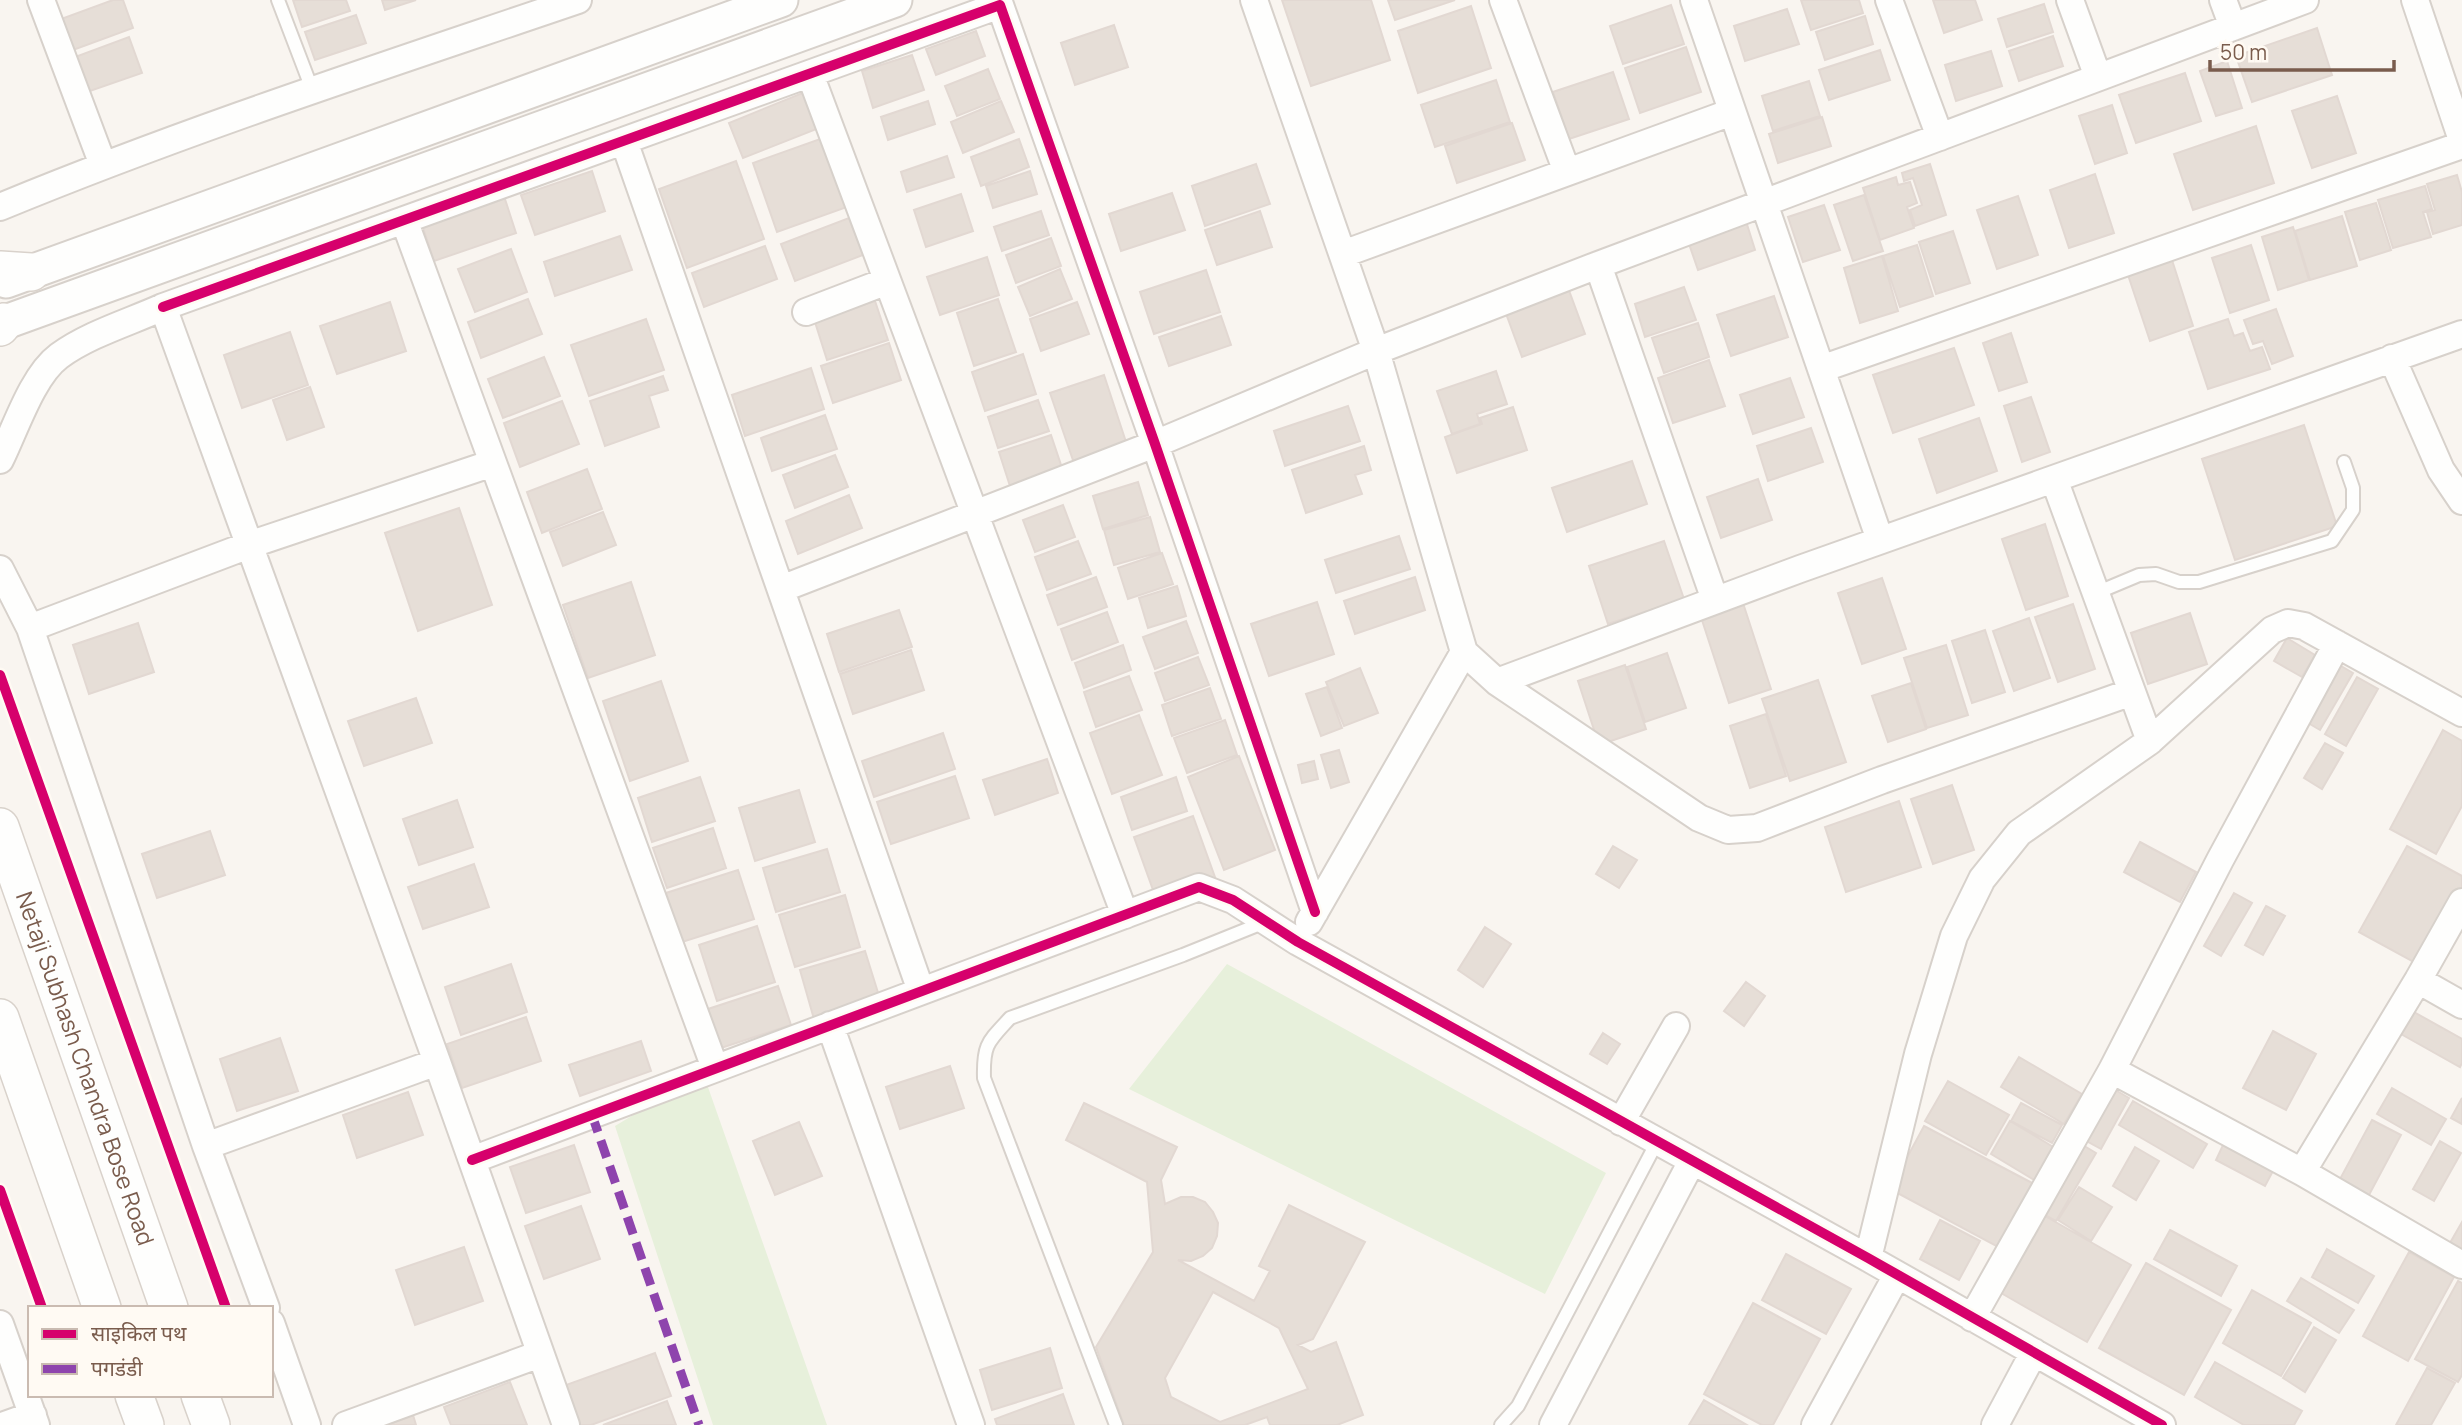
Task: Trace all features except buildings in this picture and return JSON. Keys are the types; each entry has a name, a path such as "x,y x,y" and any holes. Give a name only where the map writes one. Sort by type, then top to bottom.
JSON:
{"main road":[{"name":"Netaji Subhash Chandra Bose Road","path":"0,827 168,1306"},
{"path":"0,1018 101,1306"},
{"path":"135,1397 145,1425"},
{"path":"201,1397 211,1425"}],"street":[{"path":"41,0 103,165"},
{"path":"0,207 103,165 527,8 578,0"},
{"path":"10,275 781,0"},
{"path":"1,325 895,0"},
{"path":"1254,0 1376,351 1464,652 1497,682 1699,818 1728,830 1757,828 1882,780 2132,691"},
{"path":"1503,0 1567,172"},
{"path":"1694,0 1880,540"},
{"path":"1889,0 1940,137"},
{"path":"2070,0 2098,77"},
{"path":"2223,0 2232,27"},
{"path":"781,589 1155,444 1376,351 1598,265 2305,0"},
{"path":"2415,0 2454,91 2462,140"},
{"path":"0,460 39,379 58,357 85,342 163,307 1000,5 1155,444 1315,912"},
{"path":"810,74 1125,915"},
{"path":"1343,254 1732,111"},
{"path":"624,141 922,991"},
{"path":"1821,369 2462,145"},
{"path":"404,220 715,1068"},
{"path":"1598,265 1715,600"},
{"path":"806,312 887,281"},
{"path":"163,307 566,1425"},
{"path":"1497,682 1880,540 2462,334"},
{"path":"2392,358 2441,470 2462,501"},
{"path":"30,628 249,545 493,463"},
{"path":"2054,479 2150,741"},
{"path":"0,569 30,628 206,1146 265,1306"},
{"path":"1868,1258 1918,1054 1954,936 1982,879 2019,833 2150,741 2272,630 2288,623 2304,626 2462,713"},
{"path":"1972,1318 2112,1070 2220,860 2337,645"},
{"path":"1298,942 1464,652"},
{"path":"472,1160 1199,887 1233,900 1298,942 1868,1258 2162,1425"},
{"path":"2302,1172 2462,902"},
{"path":"2418,980 2462,1005"},
{"path":"830,1025 971,1425"},
{"path":"1622,1122 1676,1026"},
{"path":"206,1146 437,1062"},
{"path":"2112,1070 2302,1172 2462,1265"},
{"path":"1553,1425 1692,1161"},
{"path":"1815,1425 1897,1275"},
{"path":"0,1324 34,1420 5,1425"},
{"path":"273,1328 307,1425"},
{"path":"1996,1425 2034,1352"},
{"path":"346,1425 540,1354"}],"lane":[{"path":"278,0 312,89"},
{"path":"2096,593 2139,575 2156,573 2179,582 2199,582 2332,541 2353,510 2353,488 2344,462"},
{"path":"1116,1425 984,1078 983,1052 1010,1018 1183,955 1266,921"},
{"path":"1501,1425 1518,1406 1657,1142"}],"green space":[{"path":"1227,964 1606,1173 1545,1294 1129,1089"},
{"path":"703,1073 827,1425 713,1425 615,1126"}],"marked path":[{"path":"592,1115 699,1425"}],"cycle path":[{"path":"163,307 1000,5 1155,444 1315,912"},
{"path":"0,675 225,1306"},
{"path":"472,1160 1199,887 1233,900 1298,942 1868,1258 2162,1425"},
{"path":"0,1190 41,1306"}]}
